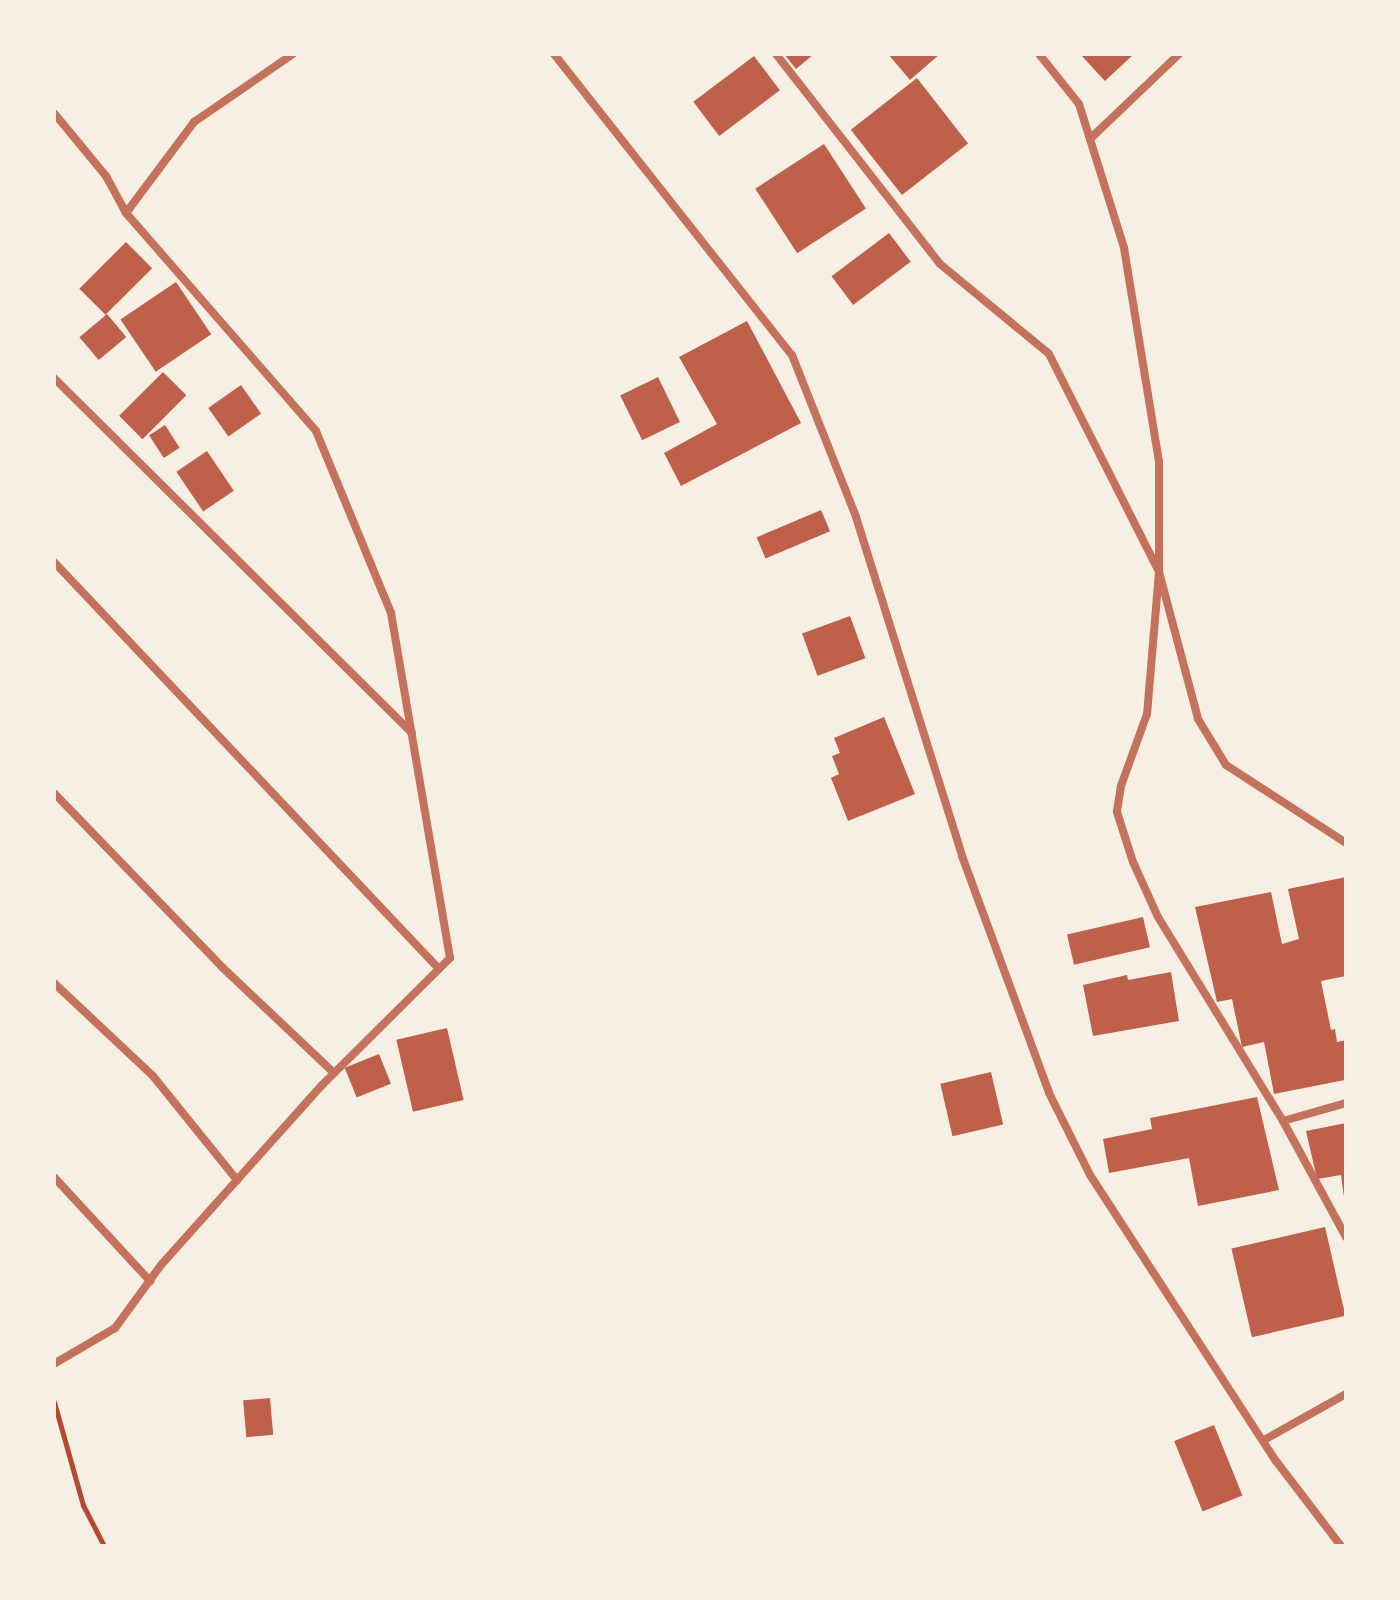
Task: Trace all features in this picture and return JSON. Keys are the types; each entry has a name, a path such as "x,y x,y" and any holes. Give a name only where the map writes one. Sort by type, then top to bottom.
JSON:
{"street":[{"path":"126,213 194,122 293,54"},
{"path":"554,54 792,355 856,517 962,856 1049,1093 1090,1175 1264,1440 1341,1546"},
{"path":"776,54 940,264 1049,354 1159,572 1198,719 1226,765 1346,843"},
{"path":"1039,54 1079,104 1124,248 1159,462 1159,572 1147,714 1121,786 1117,812 1133,862 1158,917 1283,1121 1346,1237"},
{"path":"1090,139 1179,54"},
{"path":"54,113 106,176 126,213 316,431 391,613 450,958 334,1073 237,1180 150,1281 115,1328 54,1364"},
{"path":"54,378 412,734"},
{"path":"54,562 439,969"},
{"path":"54,793 222,967 334,1073"},
{"path":"54,983 153,1076 237,1180"},
{"path":"1283,1121 1346,1103"},
{"path":"54,1177 150,1281"},
{"path":"1264,1440 1346,1394"}],"path":[{"path":"54,1402 83,1505 104,1546"}],"building":[{"path":"784,54 814,54 796,69"},
{"path":"888,54 940,54 910,80"},
{"path":"1080,54 1134,54 1105,81"},
{"path":"754,56 780,90 719,136 693,102"},
{"path":"917,78 968,143 902,195 851,130"},
{"path":"824,144 866,209 797,253 755,189"},
{"path":"889,233 911,262 853,305 831,276"},
{"path":"126,242 152,268 105,315 79,289"},
{"path":"176,282 211,334 156,372 120,319"},
{"path":"107,314 126,337 99,360 79,337"},
{"path":"747,321 801,423 681,486 664,453 717,424 679,357"},
{"path":"163,372 186,395 142,439 119,416"},
{"path":"658,377 680,422 642,440 620,395"},
{"path":"241,385 261,414 228,437 208,408"},
{"path":"165,425 180,448 164,458 149,435"},
{"path":"207,451 234,491 203,511 176,472"},
{"path":"821,510 830,531 766,559 757,537"},
{"path":"850,616 865,658 817,676 802,633"},
{"path":"884,717 915,794 848,821 831,778 839,774 832,756 840,753 834,738"},
{"path":"1346,877 1346,976 1321,981 1331,1030 1335,1029 1337,1042 1346,1040 1345,1080 1274,1094 1264,1042 1242,1047 1232,999 1217,1002 1195,907 1271,892 1282,944 1299,939 1288,889"},
{"path":"1143,917 1150,947 1074,965 1067,935"},
{"path":"1171,972 1179,1021 1093,1036 1083,985 1127,975 1128,980"},
{"path":"447,1028 464,1100 413,1112 396,1040"},
{"path":"379,1054 391,1084 357,1098 345,1068"},
{"path":"991,1072 1003,1125 952,1136 940,1084"},
{"path":"1257,1097 1279,1190 1198,1206 1189,1158 1109,1173 1103,1139 1152,1129 1150,1118"},
{"path":"1346,1123 1344,1197 1341,1175 1317,1179 1306,1131"},
{"path":"1325,1227 1345,1316 1252,1337 1231,1249"},
{"path":"270,1398 273,1435 246,1437 243,1400"},
{"path":"1214,1425 1242,1495 1203,1512 1174,1441"}]}
